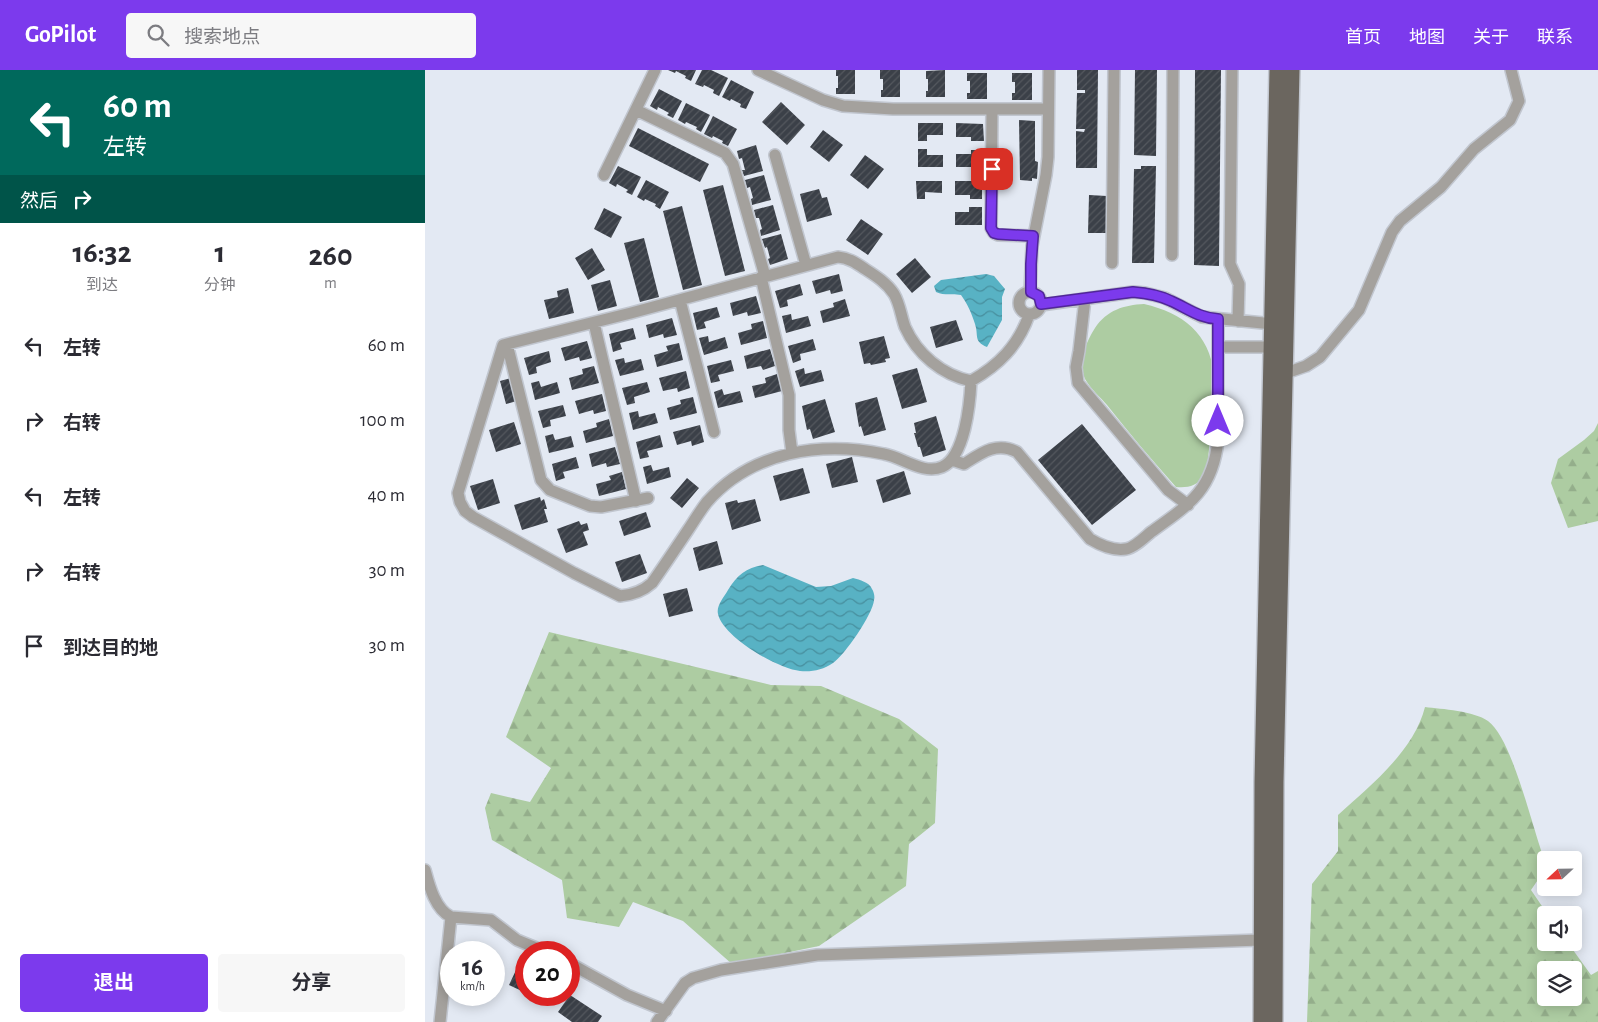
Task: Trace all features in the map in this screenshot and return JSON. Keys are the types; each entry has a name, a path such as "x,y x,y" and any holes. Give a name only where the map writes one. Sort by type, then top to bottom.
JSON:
{"main road":[{"path":"1261,1022 1263,772 1277,70"},
{"path":"1275,1022 1276,782 1292,70"}],"street":[{"path":"604,176 655,70"},
{"path":"758,70 823,100 843,106 893,109 1049,109"},
{"path":"1031,292 1033,236 1046,175 1049,70"},
{"path":"1111,263 1114,70"},
{"path":"1172,255 1173,70"},
{"path":"1232,70 1230,264 1239,284 1238,321"},
{"path":"1286,373 1306,366 1320,357 1359,310 1392,232 1400,221 1441,187 1474,149 1510,120 1519,101 1511,70"},
{"path":"992,109 991,228 994,233 998,234 1033,236"},
{"path":"636,110 725,153 733,164 763,277 789,395 789,430 792,453"},
{"path":"775,155 806,264"},
{"path":"971,381 966,422 952,460 939,468 925,469 887,454 856,449 819,449 792,453 755,466 728,482 711,498 698,514 652,583 636,594 620,596 574,573 473,517 465,511 460,502 458,492 503,345 594,323 832,258 851,260 879,277 894,294 912,340 922,353 943,371 952,376 971,381 1007,355 1019,337 1029,315 1037,312 1041,304 1039,296 1031,292 1023,294 1019,301 1020,310 1029,315"},
{"path":"1041,304 1133,292 1145,293 1173,302 1202,317 1273,324"},
{"path":"1085,299 1076,367 1078,382 1167,490 1188,505"},
{"path":"680,300 715,432"},
{"path":"952,460 964,464 986,451 998,447 1005,447 1017,452 1090,539 1098,544 1114,549 1128,549 1188,505 1207,482 1216,458 1218,440 1218,319"},
{"path":"594,323 636,501"},
{"path":"507,344 541,480 545,486 550,490 590,506 601,507 648,498"},
{"path":"1218,347 1272,348"},
{"path":"425,870 429,886 447,915 451,917 491,920 519,941"},
{"path":"440,1022 451,917"},
{"path":"657,1022 685,983 702,975 721,970 817,955 1261,940"},
{"path":"580,970 627,994 666,1011"}],"green space":[{"path":"1144,304 1171,313 1192,327 1200,336 1211,360 1214,374 1208,460 1204,476 1198,482 1188,487 1176,487 1090,386 1083,373 1082,366 1086,346 1100,322 1111,313 1123,307"},
{"path":"1598,423 1598,521 1568,528 1551,483 1558,459 1594,431"},
{"path":"549,632 771,685 821,686 899,719 938,749 935,823 909,844 906,886 819,946 732,964 683,921 633,902 619,927 567,918 562,880 492,840 485,808 491,793 530,802 551,768 506,737"},
{"path":"1425,707 1475,715 1488,721 1497,731 1506,746 1514,766 1542,851 1537,851 1537,881 1531,890 1542,906 1537,906 1537,951 1574,951 1581,961 1537,961 1537,1006 1582,1006 1582,962 1591,975 1598,971 1598,1022 1307,1022 1312,884 1338,851 1338,815 1377,780 1401,753 1411,738"}],"water":[{"path":"986,274 994,276 1005,289 1002,297 1002,320 987,347 980,343 977,338 972,316 961,295 936,292 934,286 941,280"},
{"path":"763,565 816,587 831,586 853,578 871,587 874,597 869,615 851,644 833,663 813,671 790,669 766,658 740,642 722,623 718,614 718,608 731,585 747,570"}],"building":[{"path":"668,70 696,70 691,81 676,71 675,73"},
{"path":"702,70 711,70 728,78 719,96 713,93 714,90 704,85 703,87 695,84"},
{"path":"836,70 855,70 855,94 836,94 838,76 836,76"},
{"path":"880,70 900,70 900,97 881,97 883,79 880,79"},
{"path":"945,70 945,97 926,97 928,79 926,79 926,71"},
{"path":"1077,70 1098,70 1097,168 1076,168 1076,131 1084,132 1085,129 1076,129 1077,93 1085,93 1085,90 1077,90"},
{"path":"1135,70 1157,70 1156,156 1134,155"},
{"path":"1195,70 1221,70 1219,266 1194,265"},
{"path":"967,73 987,73 987,99 967,99 967,93 970,93 970,81 967,81"},
{"path":"1012,73 1032,73 1032,100 1012,100 1012,93 1015,93 1015,82 1012,82"},
{"path":"731,80 754,92 746,109 740,107 741,104 731,99 730,101 722,97"},
{"path":"659,89 682,101 673,118 667,115 669,113 658,107 657,110 650,106"},
{"path":"781,102 805,125 787,145 762,122"},
{"path":"686,103 710,115 701,132 696,129 697,127 678,120"},
{"path":"713,116 737,129 728,146 713,136 712,138 704,134"},
{"path":"1019,120 1035,121 1035,161 1038,162 1037,179 1032,178 1032,181 1020,180"},
{"path":"918,123 943,123 943,135 927,135 927,141 918,141"},
{"path":"956,123 983,124 984,141 971,141 971,137 956,137"},
{"path":"638,128 709,164 700,182 629,146"},
{"path":"823,130 843,145 829,162 810,147"},
{"path":"756,145 763,171 744,176 742,170 745,170 742,158 739,159 737,151"},
{"path":"918,149 927,149 927,155 943,155 943,167 918,167"},
{"path":"971,150 984,150 984,167 956,167 956,154 971,154"},
{"path":"865,155 884,169 868,189 850,175"},
{"path":"618,166 641,177 632,195 626,192 628,190 617,184 616,187 609,183"},
{"path":"1141,166 1156,166 1154,263 1132,263 1134,169 1141,169"},
{"path":"764,175 771,200 752,205 751,199 753,198 750,187 747,188 745,180"},
{"path":"646,180 669,192 660,209 655,206 656,204 637,197"},
{"path":"916,181 942,181 942,193 925,192 925,199 917,199"},
{"path":"955,181 982,181 982,199 970,199 970,195 955,195"},
{"path":"723,185 745,271 725,276 703,190"},
{"path":"819,189 822,198 827,197 832,215 807,222 800,194"},
{"path":"1089,195 1107,196 1106,233 1088,233"},
{"path":"773,205 780,230 761,236 760,230 762,229 759,218 756,218 754,210"},
{"path":"682,206 702,285 683,290 663,211"},
{"path":"969,207 982,207 982,225 955,225 955,212 969,212"},
{"path":"604,208 622,217 611,238 594,229"},
{"path":"861,219 883,234 868,255 846,240"},
{"path":"781,234 788,259 770,265 767,247 765,248 762,239"},
{"path":"644,238 659,297 640,302 624,243"},
{"path":"592,248 605,270 588,280 575,258"},
{"path":"915,258 931,277 912,293 896,274"},
{"path":"839,274 843,291 831,294 830,290 816,294 812,281"},
{"path":"610,280 617,306 598,311 591,285"},
{"path":"800,284 803,295 787,300 788,306 780,308 775,291"},
{"path":"568,288 574,313 549,319 544,300 558,297 557,291"},
{"path":"756,296 761,313 748,316 747,312 733,316 730,303"},
{"path":"845,299 850,316 823,323 820,311 834,307 833,303"},
{"path":"717,307 720,317 704,322 706,328 697,330 693,313"},
{"path":"791,314 792,320 808,316 811,326 786,333 782,316"},
{"path":"672,318 677,335 664,338 663,334 649,338 646,325"},
{"path":"956,320 963,340 936,348 930,327"},
{"path":"763,321 767,338 741,345 738,333 752,329 751,324"},
{"path":"633,328 636,339 620,343 622,349 613,352 609,334"},
{"path":"708,336 709,342 725,337 728,348 704,355 699,338"},
{"path":"884,336 890,358 885,359 886,362 871,365 870,363 864,364 859,342"},
{"path":"813,339 816,350 800,354 801,360 793,363 788,346"},
{"path":"587,341 592,358 580,361 579,357 565,361 561,348"},
{"path":"679,343 683,360 657,367 654,355 668,351 666,346"},
{"path":"770,349 775,366 763,370 761,366 747,369 744,356"},
{"path":"549,351 551,362 536,367 537,373 529,375 524,358"},
{"path":"624,358 625,363 641,359 644,370 620,376 615,360"},
{"path":"731,360 734,371 718,375 720,381 711,383 707,366"},
{"path":"594,366 599,383 572,390 569,378 583,374 582,369"},
{"path":"804,368 805,374 821,370 824,381 800,387 795,371"},
{"path":"917,368 927,402 902,409 892,375"},
{"path":"686,371 690,388 678,392 677,388 663,391 659,378"},
{"path":"777,374 782,391 755,398 752,386 766,383 765,378"},
{"path":"511,378 517,401 506,404 500,381"},
{"path":"539,381 541,387 557,382 560,393 535,400 531,383"},
{"path":"647,382 650,392 634,397 635,403 627,405 622,388"},
{"path":"722,389 724,395 740,391 743,402 718,408 714,392"},
{"path":"602,394 606,411 594,414 593,410 579,414 575,401"},
{"path":"693,397 697,413 670,420 667,408 681,404 680,400"},
{"path":"877,397 886,430 864,436 861,426 859,427 855,403"},
{"path":"825,399 835,432 813,439 810,429 807,430 802,406"},
{"path":"563,405 566,416 550,420 551,426 543,428 538,411"},
{"path":"638,411 639,417 655,413 658,423 633,430 629,413"},
{"path":"936,416 946,450 923,457 914,433 916,433 914,423"},
{"path":"609,419 613,436 586,443 583,431 597,427 596,423"},
{"path":"514,422 521,444 496,452 489,430"},
{"path":"1082,424 1136,490 1092,525 1038,460"},
{"path":"700,425 704,442 692,446 691,441 677,445 673,432"},
{"path":"553,434 555,440 571,436 574,447 549,453 545,436"},
{"path":"660,435 663,447 647,451 649,457 640,459 636,442"},
{"path":"615,447 620,464 607,467 606,463 592,467 589,454"},
{"path":"576,457 579,468 563,472 565,478 556,481 552,464"},
{"path":"852,457 858,482 832,488 826,464"},
{"path":"651,465 653,471 669,467 671,477 647,484 643,467"},
{"path":"803,468 810,493 780,501 773,476"},
{"path":"904,471 911,494 883,503 876,480"},
{"path":"622,472 626,489 599,496 596,484 611,480 609,476"},
{"path":"687,478 699,488 682,508 670,498"},
{"path":"493,479 500,503 478,510 470,486"},
{"path":"540,497 541,501 544,499 547,509 544,509 548,522 522,530 514,505"},
{"path":"755,499 761,521 732,530 725,503 737,500 738,503"},
{"path":"646,512 651,527 624,536 619,521"},
{"path":"579,521 581,525 587,523 589,530 583,532 588,545 566,553 557,529"},
{"path":"717,541 723,564 699,571 693,548"},
{"path":"640,554 647,573 622,582 615,562"},
{"path":"687,588 693,611 669,617 663,594"},
{"path":"515,972 515,988 509,985"},
{"path":"580,1002 602,1016 598,1022 572,1022 558,1012 562,1006 580,1006"}],"route":[{"path":"992,169 991,228 994,233 998,234 1033,236 1031,292 1039,296 1041,304 1133,292 1145,293 1165,298 1202,317 1218,319 1218,421"}]}
